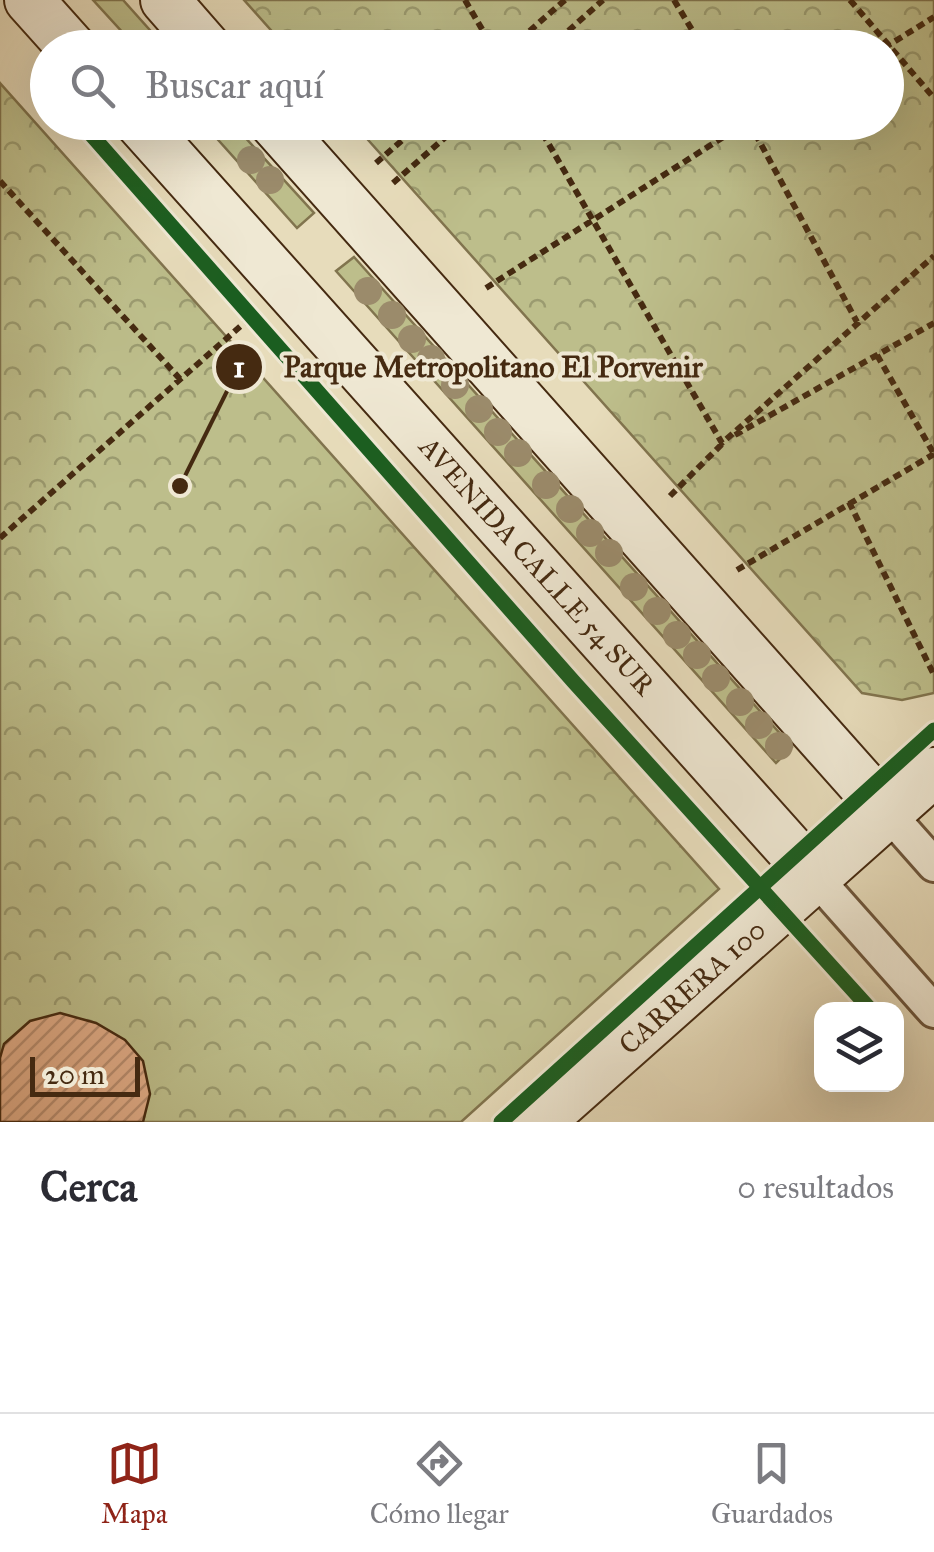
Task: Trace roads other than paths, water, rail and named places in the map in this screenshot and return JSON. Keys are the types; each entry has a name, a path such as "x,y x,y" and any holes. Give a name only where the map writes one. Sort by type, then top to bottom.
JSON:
{"street":[{"path":"29,0 56,30"},
{"path":"164,0 191,30"},
{"name":"AVENIDA CALLE 54 SUR","path":"155,140 934,1011"},
{"path":"290,140 934,865"},
{"name":"CARRERA 100","path":"540,1122 934,772"}],"place":[{"name":"Parque Metropolitano El Porvenir","path":"180,486"}]}
